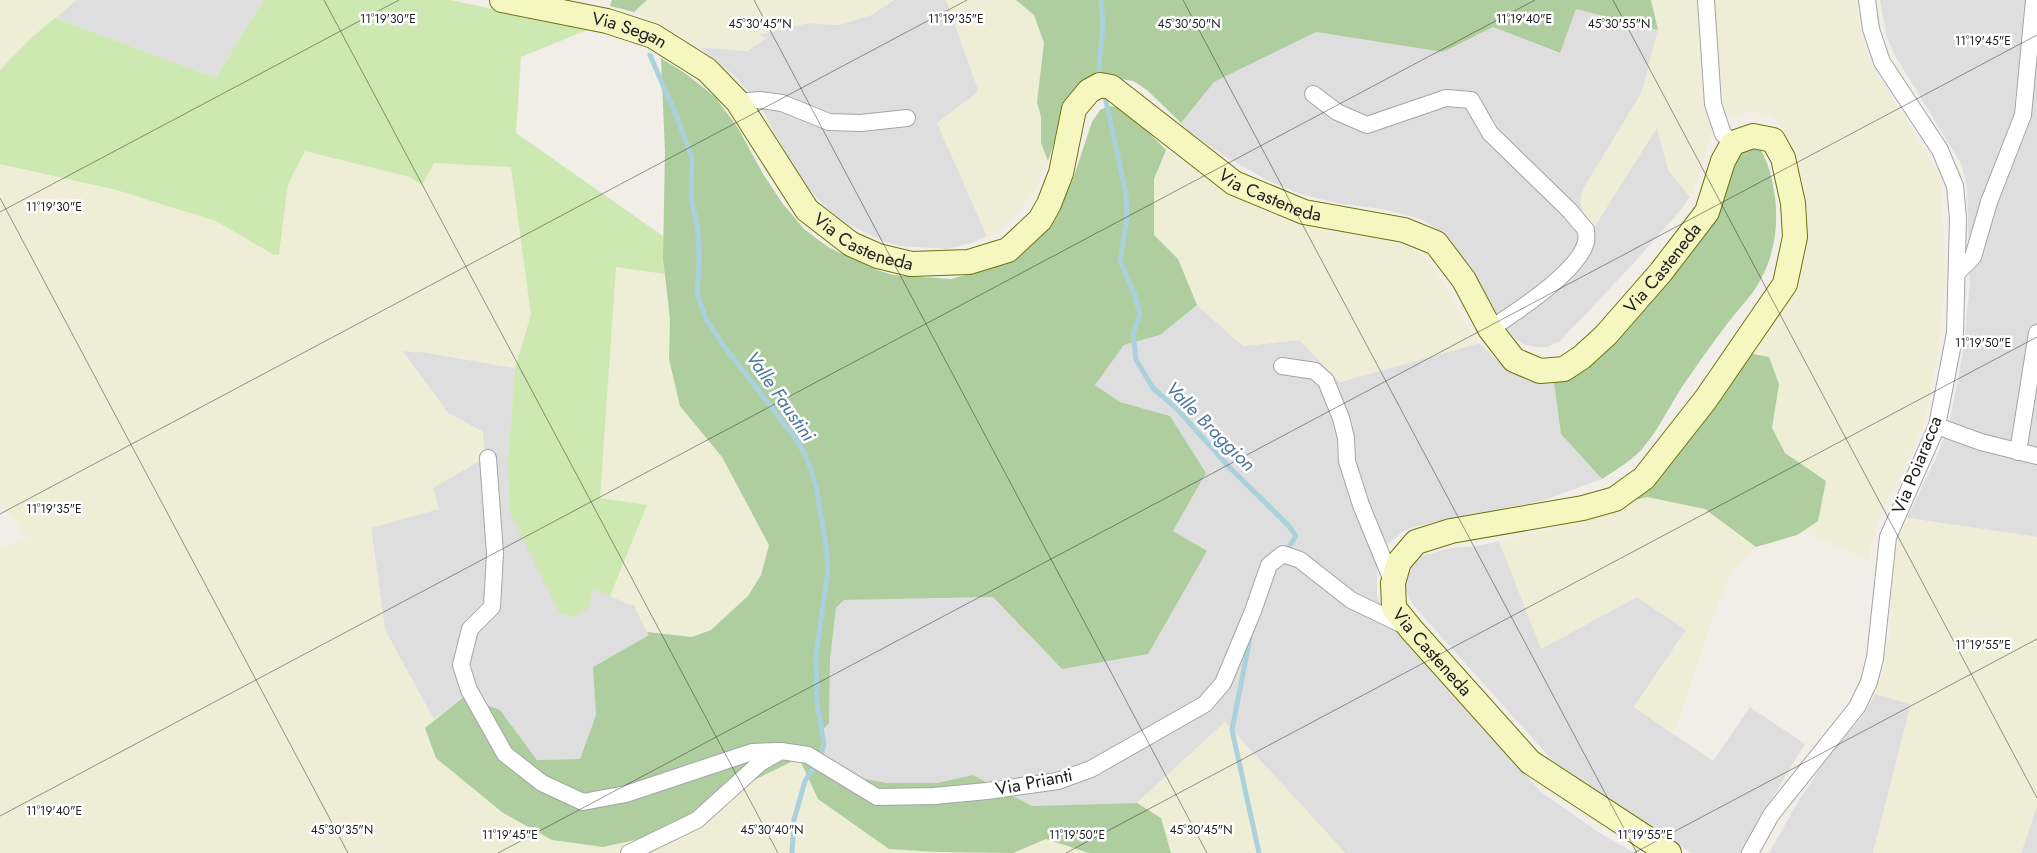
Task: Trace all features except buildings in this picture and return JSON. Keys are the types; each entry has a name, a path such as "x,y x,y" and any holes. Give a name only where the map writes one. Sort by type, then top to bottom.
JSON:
{"street":[{"name":"Via Segan","path":"502,0 607,21 654,36 706,70 738,102"},
{"path":"1706,0 1713,104 1723,134 1733,143"},
{"name":"Via Poiaracca","path":"1750,853 1771,815 1857,708 1870,682 1876,658 1888,537 1937,426 1955,333 1958,218 1955,186 1940,150 1882,62 1871,29 1866,0"},
{"path":"1958,272 1973,257 1989,202 2023,115 2034,0"},
{"name":"Via Casteneda","path":"738,102 808,210 851,244 878,256 911,264 969,262 1008,250 1040,220 1049,204 1061,173 1074,109 1089,91 1100,85 1111,87 1234,183 1304,212 1404,230 1436,243 1464,280 1490,329 1514,360 1540,371 1564,369 1582,357 1606,335 1655,279 1707,212 1723,162 1733,143 1753,136 1773,140 1783,158 1792,203 1795,237 1785,284 1706,399 1644,478 1615,499 1583,508 1451,531 1416,542 1399,562 1393,583 1394,608 1530,762 1669,853"},
{"path":"1314,94 1337,112 1367,125 1446,98 1471,100 1490,133 1570,211 1586,230 1586,242 1577,259 1517,312 1490,329"},
{"path":"738,102 760,100 782,104 829,122 861,123 907,118"},
{"path":"2018,452 2037,333"},
{"path":"1282,366 1315,371 1322,375 1326,381 1341,418 1346,438 1347,461 1361,505 1393,583"},
{"path":"1937,426 1981,442 2037,456"},
{"path":"488,458 495,553 492,607 470,629 461,665 468,690 505,754 542,783 583,802 626,794 752,752 781,751"},
{"name":"Via Prianti","path":"781,751 808,755 877,797 934,796 987,791 1058,781 1091,769 1205,704 1223,683 1253,611 1269,565 1283,554 1300,560 1351,600 1411,629"},
{"path":"629,853 697,820 760,763 781,751"}],"shaded area":[{"path":"77,0 263,0 216,78 55,18"},
{"path":"894,0 946,0 979,92 937,123 987,236 974,242 947,249 899,246 885,242 844,222 825,207 807,186 788,159 763,111 736,77 699,47 747,51 765,39 757,35 808,23 839,25 871,15"},
{"path":"1880,0 2037,0 2037,537 1907,518 1938,454 1949,425 1962,358 1970,285 1967,188 1962,165 1894,54 1886,35"},
{"path":"1576,9 1658,30 1642,92 1582,191 1591,232 1657,127 1669,170 1690,197 1632,265 1560,341 1547,347 1525,345 1516,339 1493,312 1473,274 1453,245 1437,229 1421,219 1383,209 1341,204 1300,194 1265,179 1228,158 1192,134 1181,123 1214,82 1316,32 1443,52 1493,27 1559,53"},
{"path":"1197,305 1243,346 1299,340 1340,382 1480,343 1496,360 1512,372 1553,376 1561,434 1602,479 1544,500 1473,516 1447,519 1413,527 1402,532 1386,546 1377,566 1377,596 1389,622 1541,792 1598,832 1634,853 1345,853 1225,722 1137,803 1032,806 973,775 937,783 886,783 862,778 823,756 822,731 829,723 830,659 836,608 844,600 993,597 1062,669 1207,552 1173,531 1206,473 1170,416 1120,402 1095,385 1124,345 1160,335"},
{"path":"402,351 422,352 515,368 508,461 593,588 634,605 649,635 593,667 596,715 580,759 537,760 500,710 465,696 434,720 385,630 371,527 438,509 433,488 483,432 448,413"},
{"path":"1499,541 1541,648 1637,597 1686,630 1634,707 1713,761 1750,707 1805,744 1754,828 1742,853 1692,853 1614,808 1561,770 1413,605 1406,591 1405,573 1418,557 1451,548 1477,546"},
{"path":"1875,694 1911,704 1873,853 1769,853 1824,760 1863,716"},
{"path":"2037,806 2037,853 2021,853"}],"green space":[{"path":"0,0 77,0 31,38 0,70"},
{"path":"263,0 451,0 587,30 521,57 516,133 663,236 665,274 616,267 600,498 647,505 610,596 593,588 588,609 573,617 559,612 510,513 508,461 515,368 531,315 511,167 434,163 422,185 410,177 305,151 288,184 279,254 274,255 216,221 113,189 0,164 0,70 31,38 55,18 216,78"},
{"path":"612,0 647,0 634,12 610,6"},
{"path":"647,0 894,0 871,15 839,25 808,23 758,35 766,38 747,51 699,47 670,29 634,12"},
{"path":"946,0 1016,0 1034,15 1044,44 1037,102 1041,117 1041,143 1048,161 1035,191 1012,220 996,233 987,236 937,123 979,91"},
{"path":"1016,0 1651,0 1658,30 1576,9 1560,53 1493,27 1443,52 1316,32 1214,82 1181,123 1147,90 1133,81 1108,77 1066,107 1048,161 1041,143 1041,117 1037,102 1044,43 1034,15"},
{"path":"1651,0 1855,0 1863,43 1872,65 1939,174 1942,191 1945,283 1937,355 1926,418 1879,518 1868,560 1803,531 1826,481 1785,453 1772,428 1779,384 1743,352 1803,246 1807,209 1800,168 1790,140 1774,117 1768,114 1748,111 1726,118 1713,133 1705,152 1699,177 1690,197 1668,170 1657,128 1591,232 1580,204 1582,191 1642,92 1658,30"},
{"path":"661,58 686,74 715,97 738,128 763,174 783,204 804,229 828,247 874,269 893,275 951,279 984,270 1010,258 1061,206 1073,179 1092,122 1100,110 1109,106 1121,108 1129,113 1166,150 1154,179 1154,235 1178,259 1197,305 1160,335 1124,345 1095,385 1120,402 1170,416 1206,473 1173,531 1207,551 1148,654 1062,669 993,597 844,600 836,608 830,659 829,723 822,731 825,744 823,756 862,778 886,783 937,783 973,775 1032,806 1137,803 1161,818 1171,853 1089,853 1046,839 1013,853 889,849 818,799 799,758 738,788 675,831 603,847 552,840 503,813 436,758 425,728 465,696 500,710 537,760 580,759 596,715 593,667 649,635 647,632 692,637 711,630 748,596 761,575 769,545 722,457 680,406 669,359 670,319 663,258 665,152"},
{"path":"1755,141 1770,171 1776,204 1774,243 1766,268 1753,292 1730,320 1683,385 1658,428 1646,444 1631,459 1602,479 1561,434 1553,376 1655,285 1738,148"},
{"path":"1166,150 1213,184 1251,205 1290,222 1335,232 1378,238 1407,245 1419,252 1432,265 1468,328 1480,343 1340,382 1299,340 1243,346 1197,305 1178,259 1154,235 1154,179"},
{"path":"305,151 410,177 422,185 434,163 511,167 531,315 515,368 422,352 403,351 448,413 483,432 485,458 433,488 439,509 371,528 385,630 434,720 425,728 503,813 552,840 603,847 738,788 799,758 938,852 973,853 0,853 0,548 28,538 0,502 0,164 113,189 216,221 274,255 279,254 288,184"},
{"path":"616,267 665,274 670,319 669,359 680,406 722,457 769,545 761,575 748,596 711,630 692,637 647,632 634,605 610,596 647,506 600,498"},
{"path":"1743,352 1769,357 1779,384 1772,428 1785,453 1826,481 1818,521 1797,535 1756,547 1705,509 1647,497 1618,504"},
{"path":"1647,497 1705,509 1756,547 1732,570 1713,616 1674,735 1634,707 1686,630 1637,597 1541,649 1499,541 1552,529 1618,504"},
{"path":"1907,518 2037,537 2037,806 2021,853 1873,853 1911,704 1875,694 1882,673 1890,634 1893,562 1897,544"},
{"path":"1225,722 1345,853 1171,853 1161,818 1137,803"},
{"path":"1046,839 1084,851 1089,853 1013,853"}],"waterway":[{"name":"Valle Braggion","path":"1101,0 1103,25 1099,67 1101,79"},
{"name":"Valle Faustini","path":"650,55 679,122 692,158 691,197 698,230 699,269 697,293 705,317 723,345 797,440 808,461 816,486 826,546 828,571 816,655 817,704 824,744 821,756 805,781 794,820 792,853"},
{"name":"Valle Braggion","path":"1104,92 1126,194 1127,217 1120,260 1135,296 1140,315 1133,333 1136,360 1153,388 1177,409 1229,467 1288,525 1296,536 1286,552"},
{"name":"Valle Braggion","path":"1250,638 1232,730 1259,853"}]}
